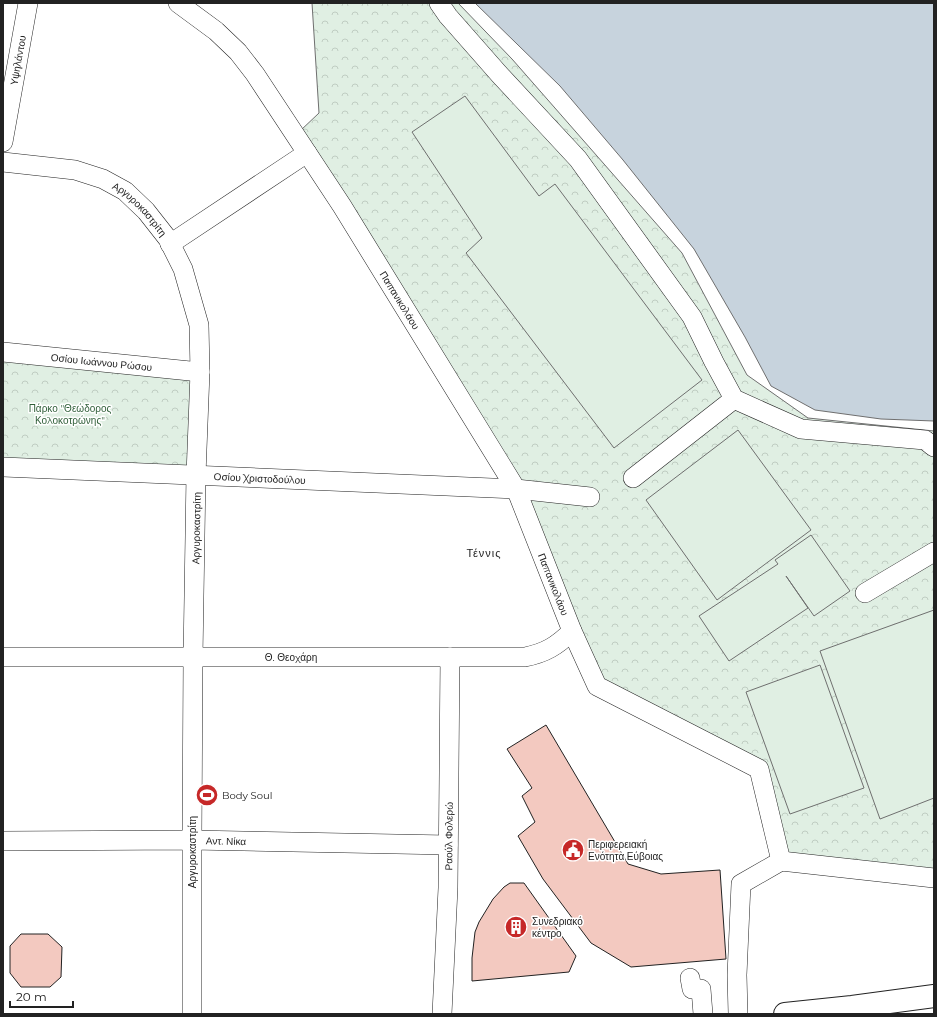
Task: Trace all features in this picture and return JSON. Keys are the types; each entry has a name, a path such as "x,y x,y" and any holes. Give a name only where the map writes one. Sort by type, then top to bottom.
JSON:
{"main road":[{"path":"785,1014 934,996"}],"street":[{"name":"Υψηλάντου","path":"3,142 28,3"},
{"name":"Παπανικολάου","path":"178,3 216,31 238,52 255,74 346,213 516,489 572,631 597,686 759,769 781,861"},
{"path":"438,3 499,74 578,159 692,317 734,399 801,429 925,440 934,447"},
{"path":"170,244 307,152"},
{"name":"Αργυροκαστρίτη","path":"3,162 75,170 103,178 125,191 146,212 168,239 183,269 199,325 200,372 196,475 193,657 192,1014"},
{"name":"Οσίου Ιωάννου Ρώσου","path":"3,352 200,372"},
{"path":"633,478 734,399"},
{"name":"Οσίου Χριστοδούλου","path":"3,467 516,489 590,497"},
{"path":"865,593 934,552"},
{"name":"Θ. Θεοχάρη","path":"3,657 514,657 530,656 544,652 564,640 572,631"},
{"name":"Ραούλ Φολερώ","path":"442,1014 448,896 450,657"},
{"name":"Αντ. Νίκα","path":"3,841 192,840 448,845"},
{"path":"738,1014 737,975 741,884 781,861 934,878"},
{"path":"690,978 692,989 701,988 703,1014"}],"green space":[{"path":"312,3 458,3 512,59 682,253 747,375 808,418 934,431 934,873 784,855 762,767 601,681 518,482 300,131 319,113"},
{"path":"465,96 539,196 555,184 702,380 614,448 466,253 482,238 412,132"},
{"name":"Πάρκο \"Θεώδορος Κολοκοτρώνης\"","path":"3,352 200,372 196,475 3,467"},
{"path":"738,430 811,530 717,600 646,500"},
{"path":"811,535 850,591 814,616 786,576 808,608 729,661 699,616 778,564 775,560"},
{"path":"934,610 934,798 880,819 820,651"},
{"path":"820,665 864,788 790,814 746,692"}],"shaded area":[{"path":"475,3 934,3 934,421 881,419 815,410 771,386 745,337 694,249 623,160 560,86"}],"building":[{"name":"Περιφερειακή Ενότητα Εύβοιας","path":"546,725 628,864 661,874 720,870 726,959 631,967 591,943 543,879 518,836 535,822 522,796 532,788 507,749"},
{"name":"Συνεδριακό κέντρο","path":"510,883 524,883 576,956 569,972 472,981 472,958 475,932 479,922 493,899"},
{"path":"21,934 48,934 62,947 61,977 50,987 21,987 10,973 10,946"}],"place":[{"name":"Body Soul","path":"207,795"},
{"name":"Περιφερειακή Ενότητα Εύβοιας","path":"573,850"},
{"name":"Συνεδριακό κέντρο","path":"516,927"}],"district":[{"name":"Τέννις","path":"484,553"}]}
